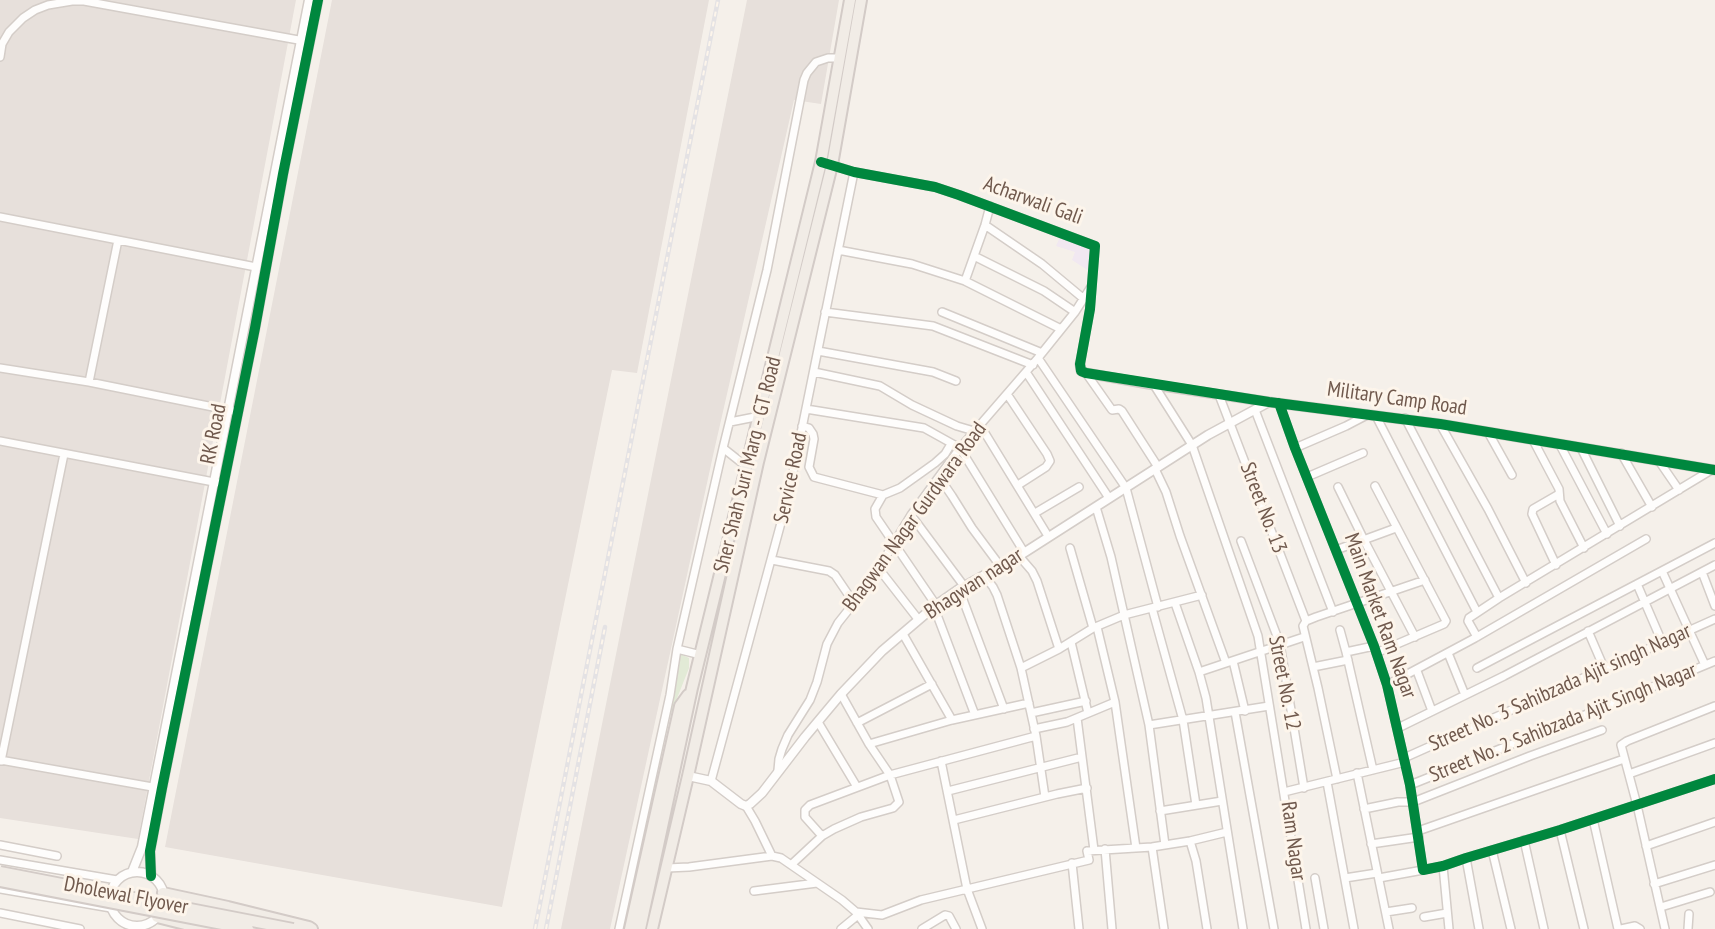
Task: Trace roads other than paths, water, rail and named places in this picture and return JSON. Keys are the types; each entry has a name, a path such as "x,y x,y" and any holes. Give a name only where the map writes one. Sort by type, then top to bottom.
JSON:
{"main road":[{"name":"Sher Shah Suri Marg - GT Road","path":"640,929 692,688 747,467 831,165 839,58 850,0"},
{"name":"Sher Shah Suri Marg - GT Road","path":"652,929 758,462 831,165 861,0"},
{"path":"629,929 680,706 692,688"},
{"name":"Dholewal Flyover","path":"0,872 293,929"},
{"name":"Dholewal Flyover","path":"0,881 248,929"},
{"path":"163,893 312,929"},
{"path":"155,919 185,927 211,929"}],"street":[{"name":"RK Road","path":"132,872 142,847 158,788 224,484 256,267 309,0"},
{"name":"RK Road","path":"150,876 150,851 158,788 214,482 233,411 318,0"},
{"path":"0,57 2,44 9,32 23,18 48,5 72,1 310,42"},
{"path":"619,929 670,695 677,649 766,270 804,80 816,62 839,58"},
{"name":"Acharwali Gali","path":"831,165 935,187 1095,246 1090,309 1080,364"},
{"name":"Service Road","path":"711,780 788,497 854,172"},
{"path":"965,281 990,206"},
{"path":"0,217 256,267"},
{"path":"985,225 1042,264 1084,299"},
{"path":"89,382 118,240"},
{"path":"838,250 912,264 965,281 1061,329"},
{"path":"974,256 1045,291 1076,312"},
{"name":"Bhagwan Nagar Gurdwara Road","path":"778,770 782,749 814,690 827,644 838,622 879,569 911,515 960,448 1038,359 1076,312 1091,287"},
{"path":"825,312 933,326 1038,359"},
{"path":"942,312 1038,359 1126,488 1183,720 1196,805"},
{"path":"818,351 933,372 956,381"},
{"path":"1080,364 1080,369 1086,373 1112,410 1122,411 1157,468 1245,710"},
{"path":"0,368 89,382 233,411"},
{"path":"814,372 880,386 912,405 974,431"},
{"path":"1026,372 1109,498"},
{"name":"Military Camp Road","path":"1086,373 1219,395 1371,416 1405,418 1714,470"},
{"path":"1154,385 1192,445 1250,611 1262,651 1284,792"},
{"path":"1007,394 1050,461 1046,467 1018,485"},
{"name":"Street No. 13","path":"1219,395 1306,621"},
{"name":"Bhagwan nagar","path":"746,806 762,793 841,694 918,619 962,587 1021,554 1192,445 1269,402"},
{"name":"Main Market Ram Nagar","path":"1279,403 1387,685 1410,785 1423,870"},
{"path":"806,409 924,428 960,448 1037,581 1059,649"},
{"path":"1255,410 1332,612"},
{"path":"730,422 760,416"},
{"path":"1295,448 1371,416 1478,612"},
{"path":"1405,418 1499,598"},
{"path":"1440,424 1488,509 1525,583"},
{"path":"980,425 1048,536"},
{"path":"802,426 809,428 813,434 809,467 814,477 883,495 900,488 935,463 951,444"},
{"path":"1488,432 1511,475"},
{"path":"1533,440 1560,491 1562,505 1584,548"},
{"path":"0,442 224,484"},
{"path":"1560,445 1606,534"},
{"path":"723,448 747,467"},
{"path":"1581,448 1620,526"},
{"path":"1307,477 1363,453"},
{"path":"1620,453 1652,507"},
{"path":"64,454 1,760 158,788"},
{"path":"1659,461 1679,490"},
{"path":"1477,637 1467,620 1478,612 1714,470"},
{"path":"939,477 1001,566"},
{"path":"1313,667 1416,637 1446,621 1375,486"},
{"path":"1035,513 1079,487"},
{"path":"1338,487 1416,637"},
{"path":"1556,565 1532,514 1533,509 1559,494"},
{"path":"883,495 875,514 935,606 975,715"},
{"path":"1096,507 1111,557 1149,725 1165,845"},
{"path":"911,515 962,587 1004,709"},
{"path":"1336,551 1396,528"},
{"path":"1387,685 1477,637 1646,539"},
{"name":"Street No. 12","path":"1241,541 1280,644 1304,788"},
{"path":"1477,668 1715,543"},
{"path":"1070,548 1115,702 1136,848"},
{"path":"772,560 829,571 835,575 854,603"},
{"path":"1398,728 1715,565"},
{"path":"879,569 918,619"},
{"path":"1662,571 1705,665"},
{"path":"1702,572 1715,606"},
{"path":"984,575 997,595 1021,668 1045,797"},
{"path":"1337,779 1303,625 1306,621 1425,580"},
{"path":"1637,584 1662,642"},
{"path":"1021,668 1095,627 1124,615 1202,595"},
{"path":"1175,603 1199,672 1209,716 1243,929"},
{"name":"Street No. 3 Sahibzada Ajit singh Nagar","path":"1405,760 1715,619"},
{"path":"1340,630 1373,770"},
{"path":"1588,631 1604,668"},
{"path":"903,634 952,720"},
{"path":"1199,672 1304,636"},
{"path":"1071,642 1088,713"},
{"path":"677,649 701,656"},
{"path":"1448,653 1465,695"},
{"name":"Street No. 2 Sahibzada Ajit Singh Nagar","path":"1410,785 1715,661"},
{"path":"1416,671 1432,711"},
{"path":"857,723 932,684"},
{"path":"792,864 822,836 834,829 897,806 899,802 890,775 841,694"},
{"path":"1031,713 1086,701"},
{"path":"822,836 805,817 807,807 890,775 1035,732 1115,702"},
{"path":"869,744 952,720 1029,703"},
{"path":"1149,725 1269,706"},
{"path":"1665,929 1637,805 1621,749 1623,743 1715,706"},
{"path":"1235,712 1274,929"},
{"path":"1077,718 1094,850"},
{"path":"818,722 857,787"},
{"path":"1364,809 1398,802 1413,802 1602,730"},
{"path":"1629,774 1715,743"},
{"path":"948,791 1082,757"},
{"path":"1371,844 1418,834 1624,759"},
{"name":"Ram Nagar","path":"1306,929 1284,792 1405,760"},
{"path":"941,761 967,889 982,929"},
{"path":"1357,773 1389,929"},
{"path":"688,776 711,780 746,806 772,856"},
{"path":"1346,878 1443,866 1715,779"},
{"path":"1327,782 1354,929"},
{"path":"954,820 1087,789"},
{"path":"1160,810 1222,801"},
{"path":"1593,819 1620,929 1635,926 1640,929"},
{"path":"1646,846 1714,825"},
{"path":"1560,830 1584,929"},
{"path":"841,929 857,914 882,915 921,900 1089,860 1087,851 1152,847 1227,832"},
{"path":"1190,841 1207,929"},
{"path":"1524,841 1544,929"},
{"path":"0,845 57,856"},
{"path":"1152,847 1164,929"},
{"path":"1105,849 1112,929"},
{"path":"1492,850 1511,929"},
{"path":"667,868 772,856 781,858 857,914 868,929"},
{"path":"1466,858 1479,929"},
{"path":"0,860 117,880"},
{"path":"1072,863 1079,929"},
{"path":"1654,884 1715,865"},
{"path":"1443,866 1449,929"},
{"path":"132,872 145,873 156,880 163,893 164,901 155,919 142,927 122,926 111,908 110,893 117,880 132,872"},
{"path":"1315,878 1324,929"},
{"path":"754,891 818,883"},
{"path":"0,889 111,908"},
{"path":"1661,907 1710,892"},
{"path":"1386,912 1412,908"},
{"path":"0,913 80,929"},
{"path":"1424,916 1447,914"},
{"path":"1688,929 1689,914"},
{"path":"922,929 947,915 957,929"}],"railway":[{"path":"535,929 718,0"},
{"path":"546,929 605,627"}]}
